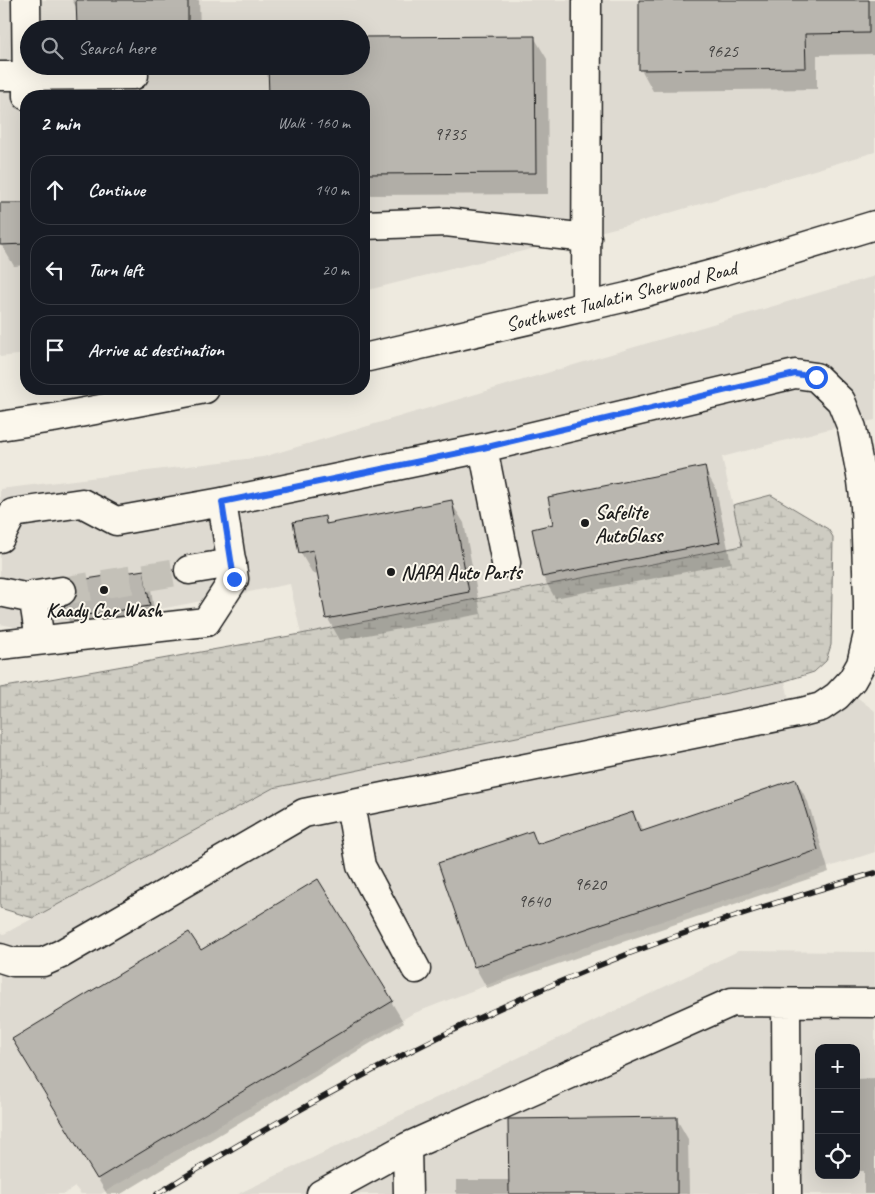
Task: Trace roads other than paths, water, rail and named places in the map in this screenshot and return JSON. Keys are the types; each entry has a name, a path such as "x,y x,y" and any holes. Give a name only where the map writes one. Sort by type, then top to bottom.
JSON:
{"main road":[{"path":"26,0 26,20"},
{"path":"586,306 587,0"},
{"path":"0,76 27,86 134,76"},
{"path":"370,225 446,222 587,238"},
{"name":"Southwest Tualatin Sherwood Road","path":"370,357 586,306 720,272 875,225"},
{"path":"0,538 13,513 82,503 116,521 222,502 483,448 795,374 816,377 841,401 852,428 862,481 867,568 868,634 861,664 852,680 837,696 821,706 802,712 304,813 61,954 42,962 13,962 0,958"},
{"path":"0,426 174,395"},
{"path":"483,448 506,562"},
{"path":"0,645 206,622 234,579 222,502"},
{"path":"189,570 232,562"},
{"path":"0,592 24,597 62,591"},
{"path":"33,595 40,640"},
{"path":"350,804 362,866 416,969"},
{"path":"321,1194 407,1147 732,1002 875,1003"},
{"path":"786,1003 787,1194"},
{"path":"407,1147 408,1194"}],"tunnel":[{"path":"62,591 189,570"}],"railway":[{"path":"157,1194 281,1121 407,1052 537,991 696,929 875,873"}],"place":[{"name":"Safelite AutoGlass","path":"585,523"},
{"name":"NAPA Auto Parts","path":"391,572"},
{"name":"Kaady Car Wash","path":"104,590"}]}
